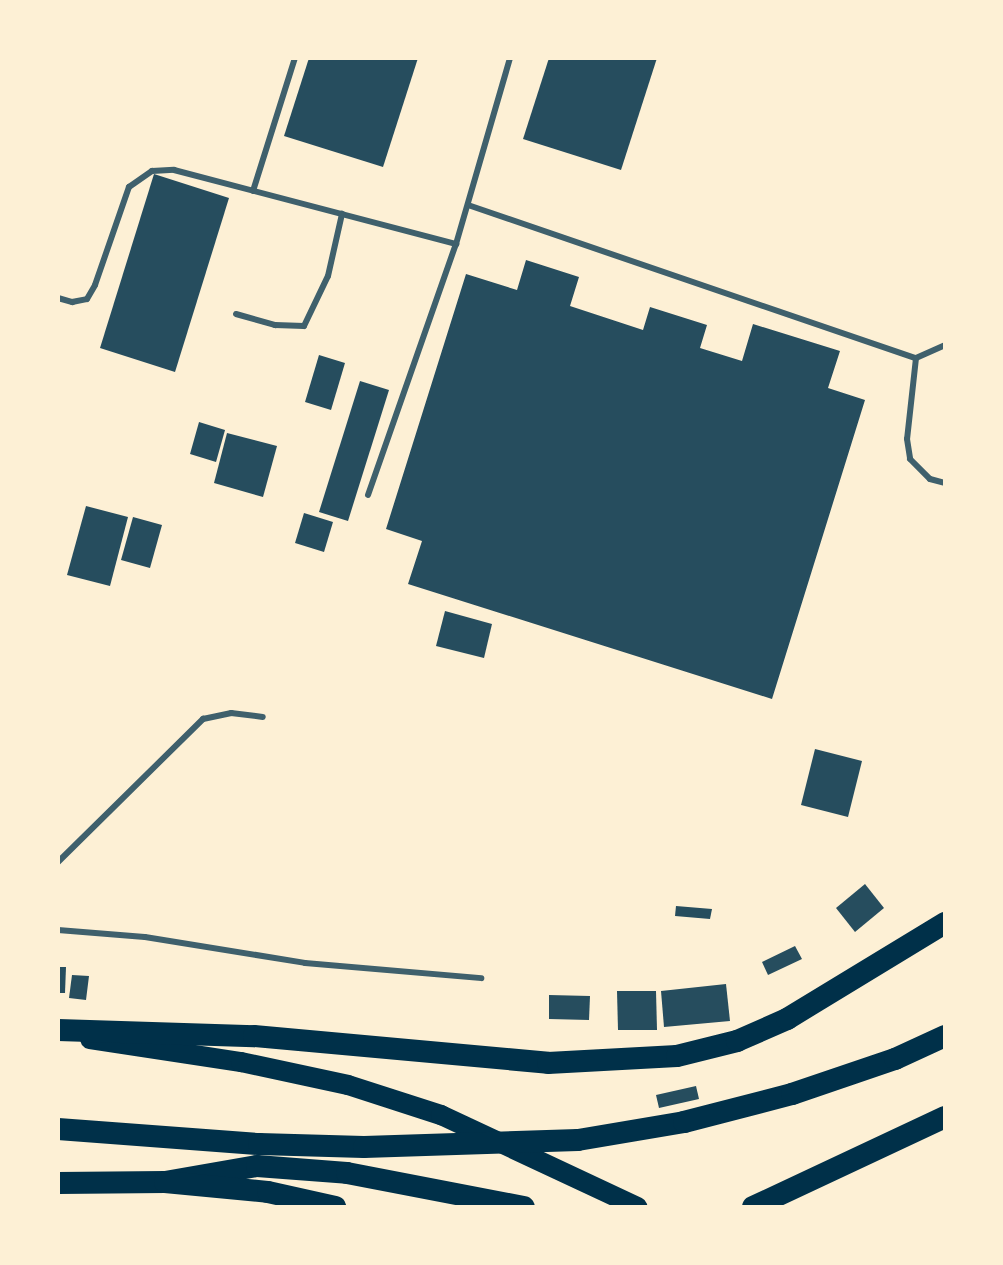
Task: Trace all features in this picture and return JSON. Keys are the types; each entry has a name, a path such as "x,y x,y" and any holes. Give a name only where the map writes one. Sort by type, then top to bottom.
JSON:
{"highway":[{"path":"58,1033 254,1036 548,1063 677,1056 737,1041 787,1019 945,923"},
{"path":"58,1033 241,1062 348,1085 441,1115 637,1207"},
{"path":"58,1129 259,1144 364,1147 578,1140 684,1122 792,1094 895,1059 945,1036"},
{"path":"753,1207 945,1117"},
{"path":"165,1182 241,1167 287,1168 377,1178 524,1207"},
{"path":"58,1183 165,1182 268,1192 335,1207"}],"lane":[{"path":"253,191 295,58"},
{"path":"368,495 456,244 510,58"},
{"path":"58,298 72,302 87,299 95,285 129,187 152,171 174,170 456,244"},
{"path":"468,205 916,358 945,345"},
{"path":"236,314 275,325 304,326 328,276 342,214"},
{"path":"916,358 907,439 910,459 930,479 945,483"},
{"path":"58,862 203,719 231,713 263,717"},
{"path":"58,930 145,937 305,963 481,978"}],"building":[{"path":"309,58 418,58 383,167 284,136"},
{"path":"549,58 657,58 621,170 523,139"},
{"path":"154,174 229,198 175,372 100,348"},
{"path":"526,260 579,277 570,306 643,330 650,307 707,325 700,348 742,361 753,324 840,351 828,388 865,400 772,699 408,584 422,541 386,529 466,274 517,290"},
{"path":"319,355 345,363 331,410 305,402"},
{"path":"360,381 389,390 348,521 319,512"},
{"path":"199,422 225,430 216,462 190,454"},
{"path":"227,433 277,446 263,497 214,483"},
{"path":"86,506 128,517 110,586 67,575"},
{"path":"304,513 333,522 324,552 295,543"},
{"path":"133,517 162,525 150,568 121,560"},
{"path":"445,611 492,624 484,658 436,646"},
{"path":"815,749 862,761 848,817 801,805"},
{"path":"865,884 884,908 855,932 836,908"},
{"path":"676,906 712,909 710,919 675,916"},
{"path":"795,946 802,959 768,975 762,962"},
{"path":"58,967 66,967 65,993 58,993"},
{"path":"72,975 89,976 86,1000 69,998"},
{"path":"726,984 730,1021 664,1027 661,991"},
{"path":"617,991 656,991 657,1030 618,1030"},
{"path":"549,995 590,996 589,1020 549,1019"},
{"path":"696,1086 699,1099 659,1108 656,1095"}]}
